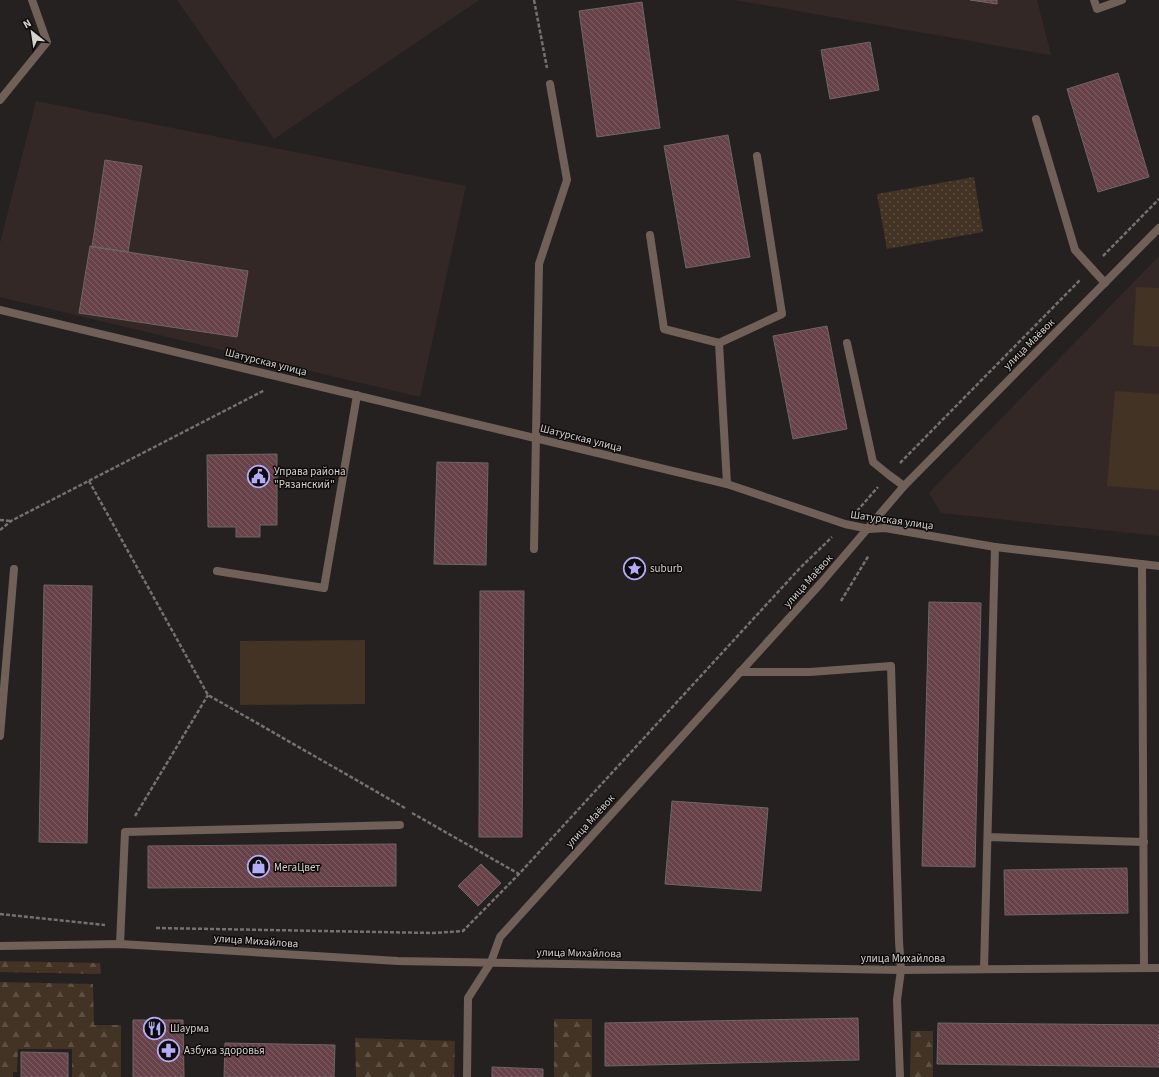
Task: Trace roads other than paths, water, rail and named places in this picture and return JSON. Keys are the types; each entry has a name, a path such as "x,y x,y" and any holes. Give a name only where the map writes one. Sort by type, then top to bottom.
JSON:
{"street":[{"path":"0,100 47,42 32,0"},
{"path":"1094,0 1097,9 1122,0"},
{"path":"534,549 539,264 567,180 550,84"},
{"path":"1036,119 1075,250 1105,283"},
{"path":"650,235 664,329 719,343 782,314 757,156"},
{"name":"улица Маёвок","path":"467,1077 468,998 491,962 500,938 821,583 869,529 904,486 1159,228"},
{"name":"Шатурская улица","path":"0,310 727,484 845,524 869,529 885,528 995,546 1159,566"},
{"path":"719,343 727,484"},
{"path":"847,343 873,462 904,486"},
{"path":"217,571 324,588 357,395"},
{"path":"984,969 995,546"},
{"path":"1142,564 1144,968"},
{"path":"0,736 14,569"},
{"path":"740,672 810,672 891,666 898,941 901,970 897,1000 900,1077"},
{"path":"120,944 125,832 400,824"},
{"path":"988,837 1144,842"},
{"name":"улица Михайлова","path":"0,946 120,944 398,961 901,970 1159,968"}],"place":[{"name":"Управа района \"Рязанский\"","path":"258,477"},
{"name":"suburb","path":"635,568"},
{"name":"МегаЦвет","path":"258,867"},
{"name":"Шаурма","path":"155,1028"},
{"name":"Азбука здоровья","path":"168,1050"}]}
